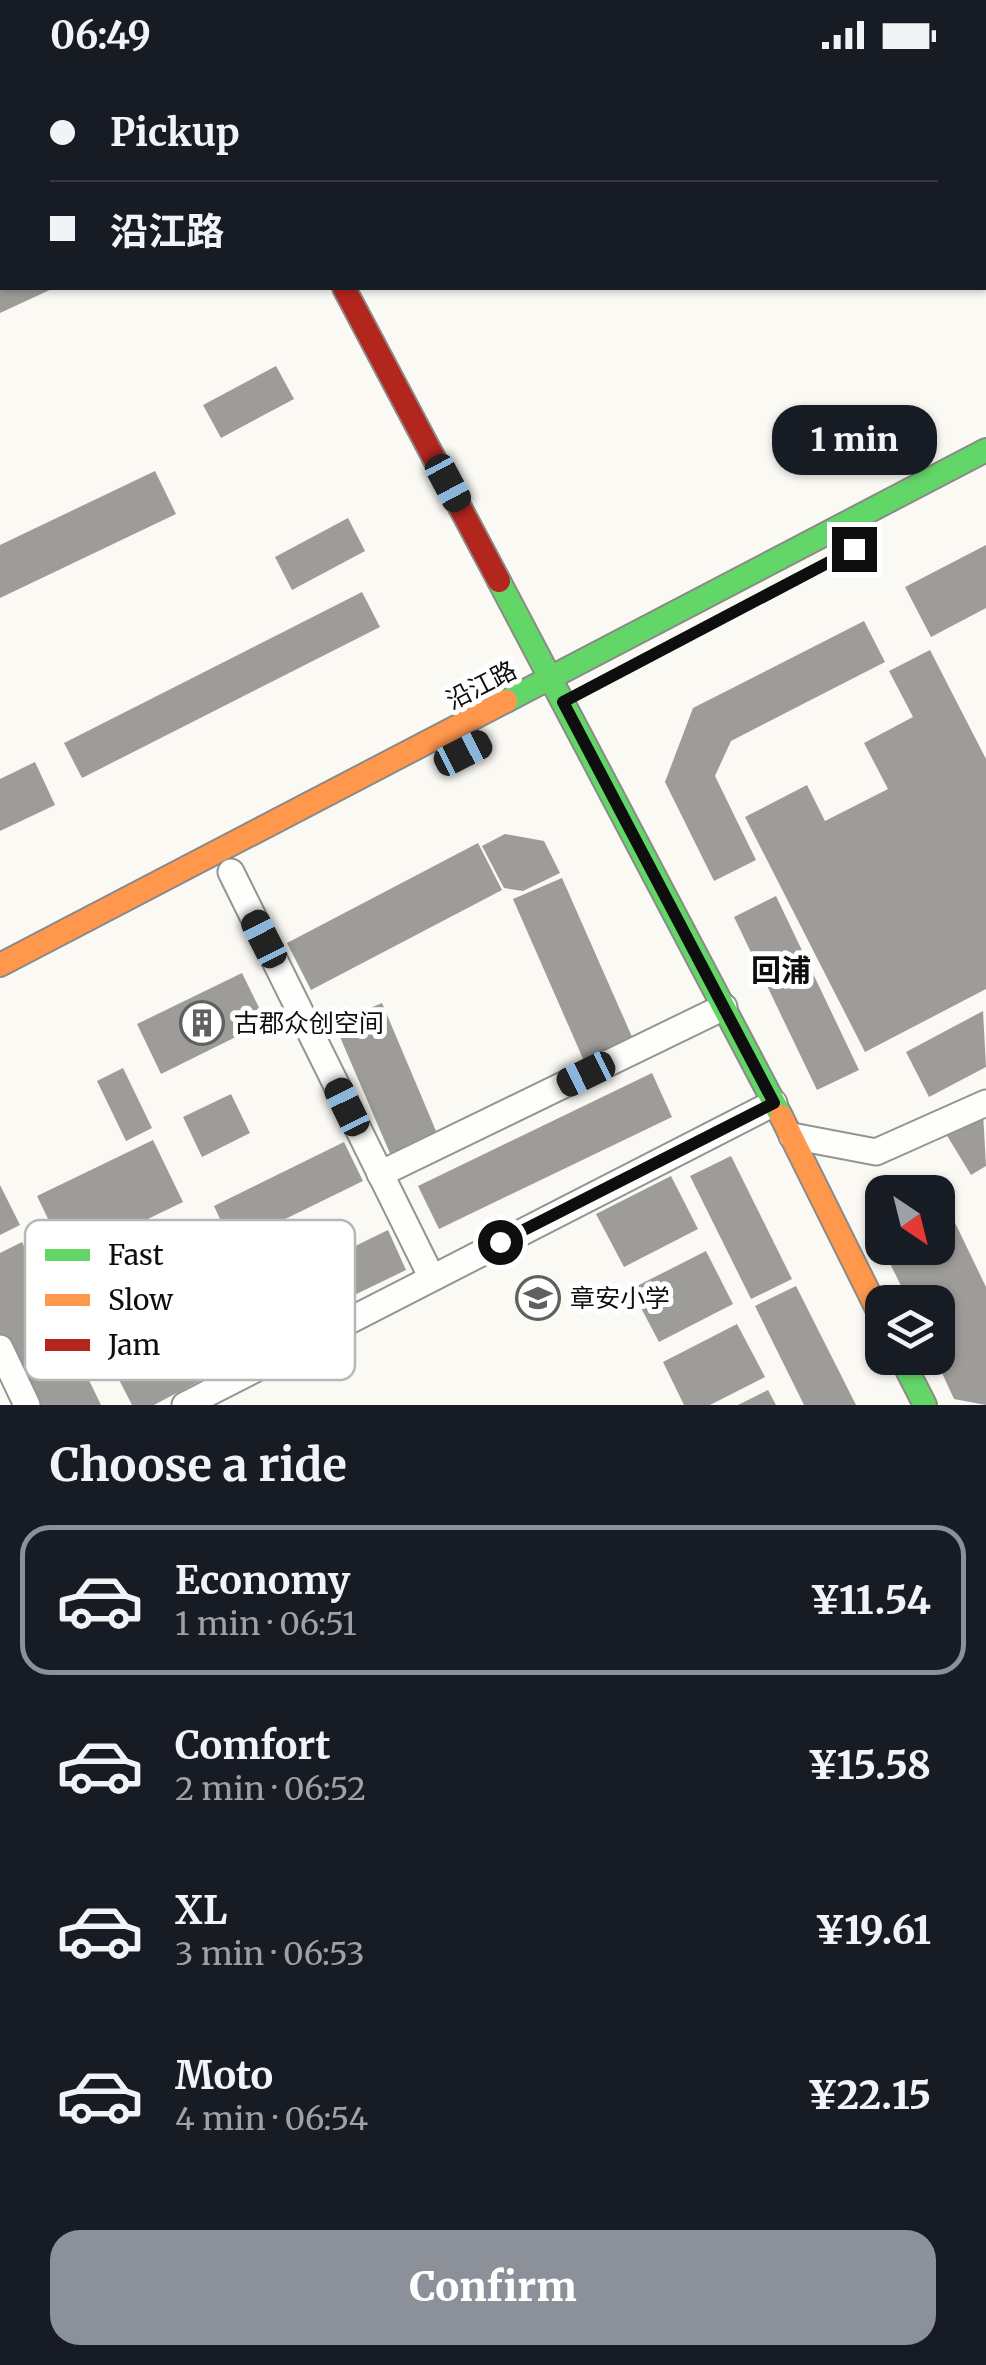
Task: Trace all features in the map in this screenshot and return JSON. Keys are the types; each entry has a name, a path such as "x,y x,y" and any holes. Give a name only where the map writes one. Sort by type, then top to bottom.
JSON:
{"main road":[{"path":"345,290 552,679 554,706 724,1007 865,1285"},
{"name":"沿江路","path":"0,965 986,450"},
{"path":"554,706 589,688"},
{"path":"0,990 240,867"},
{"path":"910,1375 925,1405"}],"street":[{"path":"240,867 380,1174 431,1276"},
{"path":"380,1174 724,1007"},
{"path":"355,1316 774,1103"},
{"path":"792,1136 876,1152 986,1103"},
{"path":"0,1348 27,1405"},
{"path":"184,1405 232,1380"}],"building":[{"path":"0,290 50,290 0,313"},
{"path":"276,366 294,399 221,438 203,405"},
{"path":"155,471 176,514 0,598 0,545"},
{"path":"348,518 365,551 292,590 275,557"},
{"path":"986,545 986,608 931,637 905,587"},
{"path":"362,592 380,627 82,778 64,743"},
{"path":"864,621 885,662 731,741 715,776 756,860 714,881 665,782 693,708"},
{"path":"930,650 986,759 986,989 865,1052 745,817 807,785 825,821 888,789 864,743 913,717 889,671"},
{"path":"35,762 55,805 0,831 0,779"},
{"path":"505,834 544,841 560,873 523,891 504,888 482,846"},
{"path":"478,843 502,890 311,990 287,943"},
{"path":"562,878 633,1039 584,1061 513,899"},
{"path":"776,896 859,1070 817,1090 734,917"},
{"name":"古郡众创空间","path":"242,973 266,1022 161,1074 137,1024"},
{"path":"382,1003 439,1138 392,1158 334,1023"},
{"path":"983,1011 986,1067 929,1097 906,1052"},
{"path":"123,1068 152,1128 126,1141 97,1081"},
{"path":"652,1073 672,1117 439,1229 418,1186"},
{"path":"231,1094 250,1133 202,1157 183,1117"},
{"path":"983,1112 986,1166 971,1175 946,1134"},
{"path":"153,1140 183,1202 146,1220 49,1220 37,1196"},
{"path":"344,1142 363,1181 283,1220 220,1220 214,1206"},
{"path":"731,1156 792,1279 751,1299 690,1176"},
{"path":"671,1176 698,1229 624,1267 596,1214"},
{"path":"0,1185 20,1225 0,1235"},
{"path":"955,1223 986,1287 986,1405 954,1399 943,1375 955,1375 955,1285 900,1285 890,1265 955,1265"},
{"path":"388,1230 406,1270 355,1295 355,1246"},
{"path":"22,1242 25,1248 25,1380 89,1380 101,1405 32,1405 0,1339 0,1253"},
{"path":"706,1251 733,1304 659,1342 631,1289"},
{"path":"796,1286 856,1405 804,1405 755,1306"},
{"path":"737,1324 765,1377 710,1405 684,1405 663,1362"},
{"path":"119,1380 201,1380 154,1405 132,1405"},
{"path":"768,1390 776,1405 738,1405"}],"traffic: fast":[{"path":"506,701 986,450"},
{"path":"499,581 781,1116"},
{"path":"910,1375 925,1405"}],"traffic: slow":[{"path":"0,965 506,701"},
{"path":"781,1116 865,1285"}],"traffic: jam":[{"path":"345,290 499,581"}],"place":[{"name":"古郡众创空间","path":"202,1023"},
{"name":"章安小学","path":"538,1298"}],"district":[{"name":"回浦","path":"781,970"}],"route":[{"path":"500,1242 774,1103 563,702 854,549"}]}
